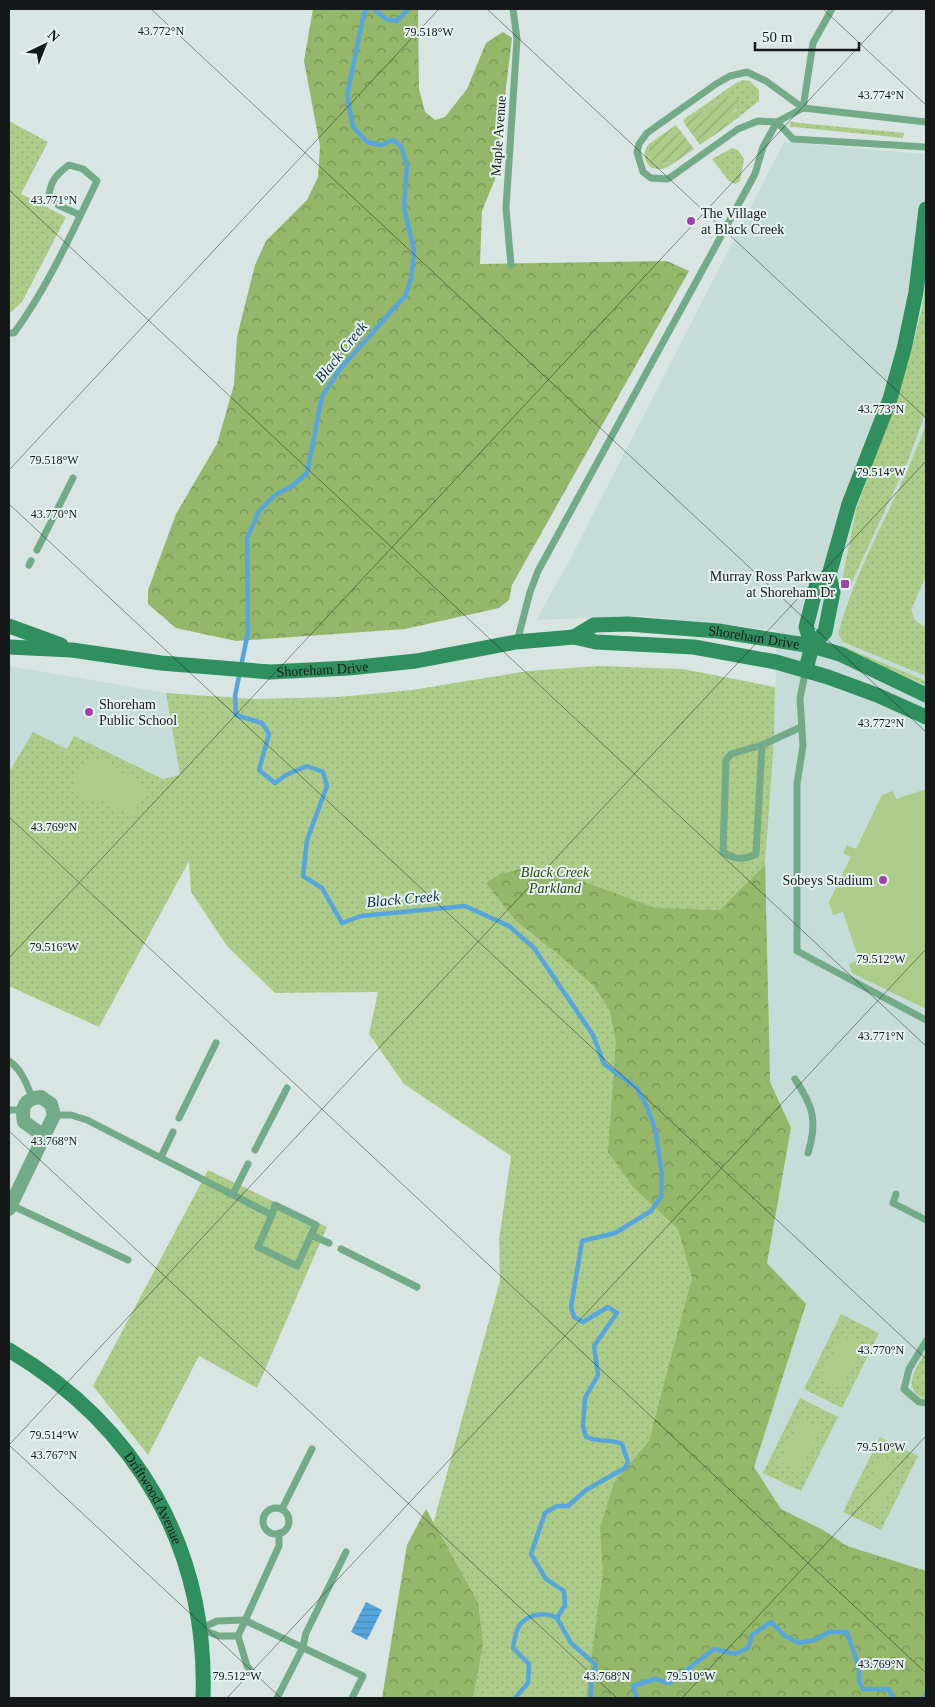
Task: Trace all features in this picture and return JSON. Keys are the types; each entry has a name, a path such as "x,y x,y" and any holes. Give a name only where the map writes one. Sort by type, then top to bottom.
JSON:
{"street":[{"path":"806,669 812,646 825,632 833,592 830,575 849,504 890,399 904,349 916,292 926,217"},
{"name":"Shoreham Drive","path":"574,637 594,625 628,624 718,631 812,646 840,654 926,695"},
{"name":"Shoreham Drive","path":"9,626 72,650"},
{"name":"Shoreham Drive","path":"9,647 72,650 161,663 270,672 349,668 416,660 516,642 574,637 596,642 694,647 754,657 806,669 878,695 926,717"},
{"path":"9,1206 44,1136 54,1115 52,1104 41,1097 32,1098 15,1110 24,1122 44,1136"},
{"name":"Driftwood Avenue","path":"9,1350 49,1376 77,1398 107,1428 135,1463 156,1498 178,1544 188,1573 200,1628 203,1662 203,1698"}],"lane":[{"name":"Maple Avenue","path":"511,265 506,208 517,39 513,9"},
{"path":"804,108 813,43 832,9"},
{"path":"804,108 777,122 758,121 738,129 668,179 651,178 643,172 638,161 639,144 647,133 730,76 747,72 766,81 804,108 926,122"},
{"path":"777,122 793,139 926,146"},
{"path":"516,642 538,571 755,174 763,147 777,122"},
{"path":"9,333 14,333 29,313 80,215 97,181 84,169 69,165 56,175 48,195 58,205 80,215"},
{"path":"37,550 73,478"},
{"path":"806,669 800,698 803,746 797,784 796,951 926,1020"},
{"path":"762,746 756,854 747,858 732,858 723,852 726,760 731,754 762,746 801,727"},
{"path":"179,1118 216,1043"},
{"path":"9,1061 26,1080 32,1098"},
{"path":"794,1079 809,1100 815,1132 808,1153"},
{"path":"256,1150 287,1088"},
{"path":"54,1115 72,1116 87,1120 272,1215"},
{"path":"161,1157 173,1132"},
{"path":"233,1194 248,1164"},
{"path":"896,1194 893,1203 926,1220"},
{"path":"275,1205 316,1225 311,1234 297,1266 258,1247 275,1205"},
{"path":"9,1206 128,1260"},
{"path":"311,1234 329,1243"},
{"path":"340,1249 417,1287"},
{"path":"926,1340 909,1369 904,1389 919,1402 926,1403"},
{"path":"282,1509 312,1450"},
{"path":"282,1509 288,1515 289,1522 286,1530 279,1533 270,1532 264,1521 270,1510 282,1509"},
{"path":"256,1677 244,1661 238,1636 279,1546 279,1533"},
{"path":"277,1698 303,1647 306,1632 346,1552"},
{"path":"200,1628 216,1621 244,1620 303,1647 363,1676 352,1698"},
{"path":"200,1628 219,1636 238,1636"}],"shaded area":[{"path":"784,142 926,154 926,1698 701,1698 754,1467 806,1305 767,1263 791,1128 770,1082 765,865 774,740 777,630 643,616 536,620 565,569"},
{"name":"Shoreham Public School","path":"9,666 166,693 180,775 163,779 74,736 67,749 9,772"}],"green space":[{"path":"313,9 418,9 419,89 425,112 435,120 445,117 467,89 486,43 503,32 512,38 495,179 482,211 480,264 667,261 689,271 512,585 509,600 499,608 405,629 236,641 176,628 148,604 148,590 176,514 217,444 234,385 237,337 255,265 266,241 307,200 318,177 320,146 304,61"},
{"path":"743,80 750,81 759,90 759,101 726,127 731,115 737,109 718,100 684,123 683,120"},
{"path":"736,97 740,104 731,115 726,127 700,145 684,123 718,100"},
{"path":"9,121 48,142 21,194 66,217 22,302 9,314"},
{"path":"790,122 904,133 903,138 790,127"},
{"path":"676,125 694,149 674,163 654,164 648,159 649,144"},
{"path":"649,144 648,159 654,164 674,163 662,169 650,167 645,155"},
{"path":"732,148 738,150 744,159 740,181 735,184 729,181 712,159"},
{"path":"926,281 926,412 909,458 851,584 842,581 856,510 906,371 922,309"},
{"path":"926,424 926,576 911,610 915,620 926,628 926,676 843,642 838,634 857,580 905,477"},
{"path":"840,645 926,681 926,685 842,649"},
{"name":"Black Creek Parkland","path":"599,666 683,669 775,687 774,740 765,865 770,1082 791,1128 642,1698 412,1698 430,1535 500,1281 499,1240 511,1156 404,1084 369,1034 378,992 275,993 227,946 191,892 189,861 99,1027 9,986 9,772 33,732 67,749 74,736 163,779 180,775 166,693 253,699 338,697 412,690 528,671"},
{"path":"92,759 101,761 146,786 133,817 105,802 88,800 80,796 76,791 75,785 79,772"},
{"name":"Sobeys Stadium","path":"926,789 926,1009 852,973 849,964 859,960 843,912 833,915 829,902 851,857 843,853 847,845 856,849 882,795 893,791 896,799"},
{"path":"765,865 770,1082 791,1128 767,1263 806,1304 754,1467 781,1509 823,1530 847,1546 926,1571 926,1698 586,1698 603,1572 600,1528 614,1483 649,1441 692,1278 678,1229 633,1187 608,1152 616,1041 610,1011 594,986 558,954 516,921 486,883 500,874 529,867 555,871 655,908 720,910"},
{"path":"208,1170 327,1227 257,1388 199,1356 148,1455 93,1386"},
{"path":"841,1314 879,1333 842,1408 804,1389"},
{"path":"842,1335 863,1345 841,1389 820,1378"},
{"path":"926,1352 926,1399 918,1395 914,1390 912,1378"},
{"path":"800,1398 838,1417 801,1491 763,1473"},
{"path":"801,1418 821,1428 800,1472 779,1462"},
{"path":"880,1437 918,1456 881,1530 843,1512"},
{"path":"881,1457 901,1468 880,1511 859,1501"},
{"path":"426,1509 478,1603 483,1643 473,1698 382,1698 407,1545"}],"water":[{"path":"366,1602 382,1610 367,1640 351,1632"}],"waterway":[{"name":"Black Creek","path":"367,9 364,13 347,95 353,127 367,142 381,145 393,140 401,146 407,166 404,207 414,251 411,279 405,296 340,369 322,396 307,473 292,486 275,495 259,511 247,538 248,632 235,696 236,715 262,723 269,734 259,770 275,783 286,775 307,766 323,772 327,786 307,840 303,876 322,888 342,923 361,916 465,906 509,926 534,948 593,1035 604,1064 637,1088 648,1109 656,1133 662,1175 661,1197 651,1211 615,1233 582,1241 571,1307 574,1317 583,1322 608,1307 617,1313 594,1346 598,1375 585,1398 583,1426 586,1437 622,1444 628,1462 625,1468 586,1490 568,1506 557,1506 545,1513 531,1554 546,1579 564,1591 565,1605 557,1618"},
{"name":"Black Creek","path":"374,9 386,19 397,21 408,9"},
{"name":"Black Creek","path":"515,1698 528,1683 529,1664 513,1648 518,1628 521,1623 535,1615 541,1614 557,1618"},
{"path":"557,1618 571,1643 596,1665 591,1679 591,1698"},
{"path":"637,1698 633,1686 655,1679 670,1683 714,1649 735,1654 748,1648 752,1635 771,1622 785,1636 799,1643 815,1640 829,1632 847,1632 859,1668 859,1682 863,1689 888,1689 894,1698"},
{"path":"924,1698 926,1693"}],"place":[{"name":"The Village at Black Creek","path":"691,221"},
{"name":"Murray Ross Parkway at Shoreham Dr","path":"845,584"},
{"name":"Shoreham Public School","path":"89,712"},
{"name":"Sobeys Stadium","path":"883,880"}]}
